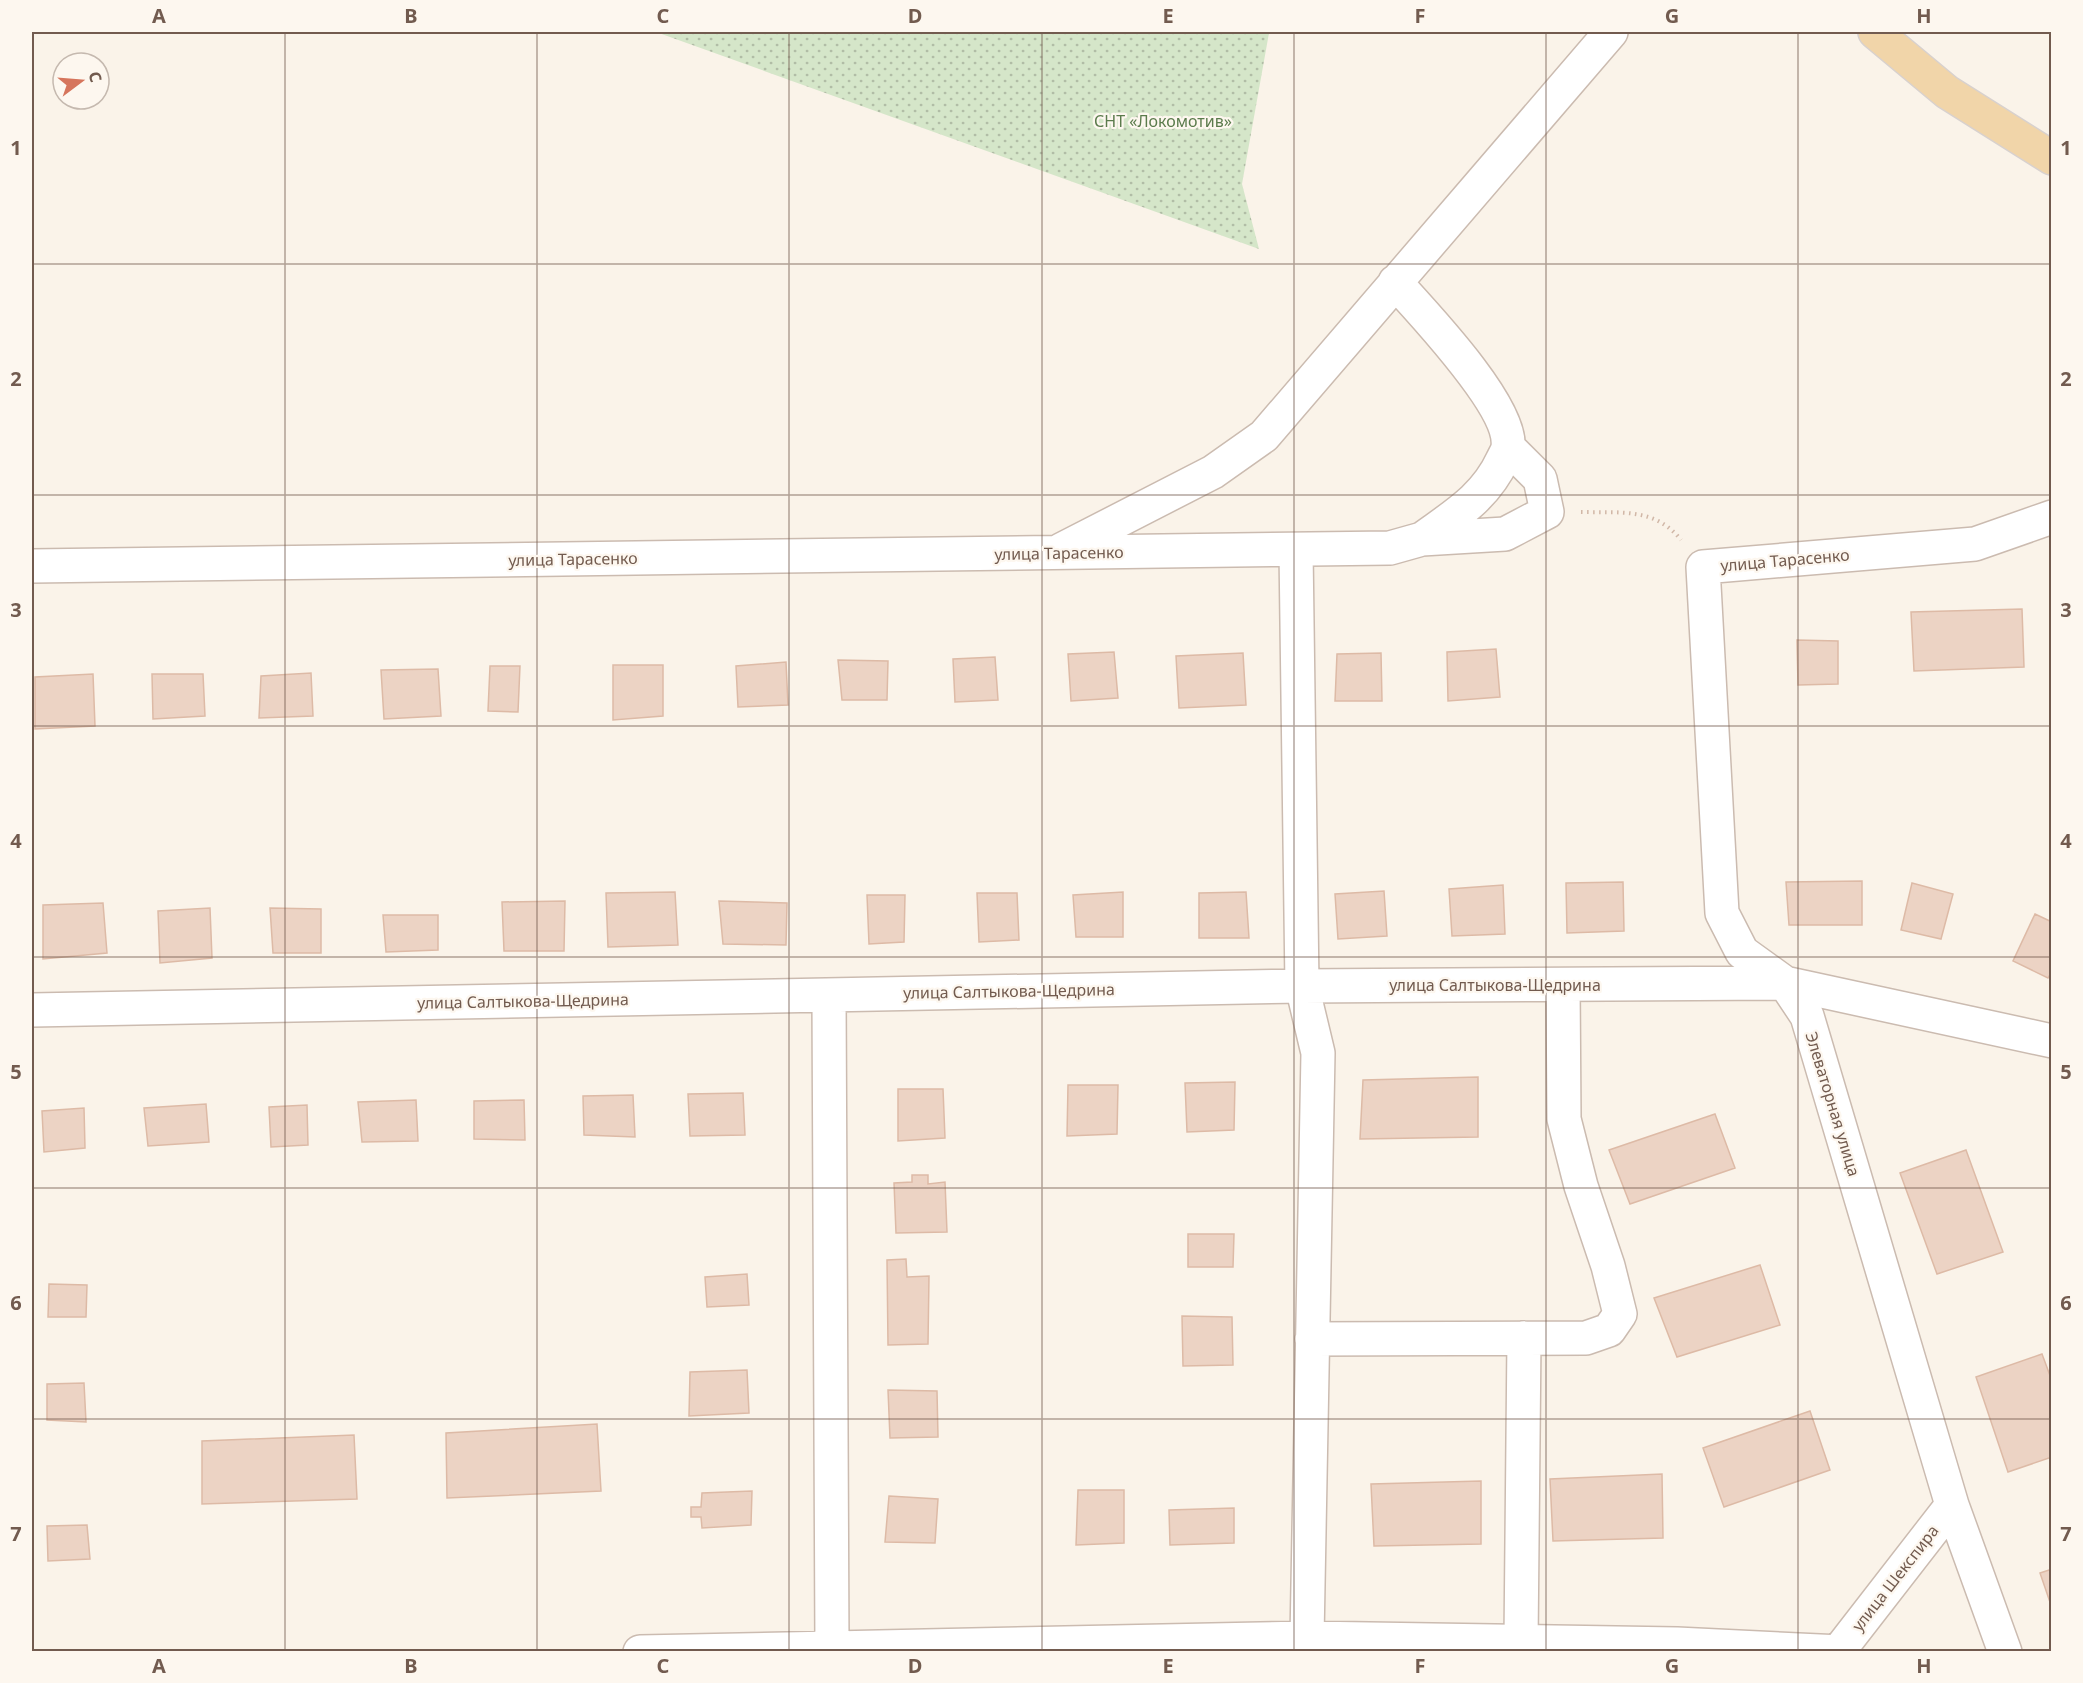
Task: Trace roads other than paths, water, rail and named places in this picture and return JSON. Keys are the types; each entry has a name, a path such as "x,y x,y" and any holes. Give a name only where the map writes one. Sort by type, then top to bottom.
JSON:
{"main road":[{"path":"1875,32 1947,92 2052,158"}],"street":[{"path":"1056,553 1213,472 1264,436 1611,32"},
{"path":"1395,282 1468,365 1500,414 1508,447 1492,482 1463,509 1422,539"},
{"name":"улица Тарасенко","path":"32,566 1390,548 1422,539 1505,534 1547,512 1540,479 1508,447"},
{"name":"улица Тарасенко","path":"1703,567 1975,543 2052,517"},
{"path":"1296,550 1302,986 1318,1053 1307,1638"},
{"name":"Элеваторная улица","path":"1703,567 1722,913 1742,952 1785,983 1807,1016 1952,1505 2005,1652"},
{"name":"улица Салтыкова-Щедрина","path":"32,1010 1302,986 1785,983 2052,1041"},
{"path":"1312,1339 1586,1338 1609,1330 1620,1314 1608,1266 1581,1186 1564,1119 1563,985"},
{"path":"829,995 832,1647"},
{"path":"1521,1642 1524,1338"},
{"name":"улица Шекспира","path":"1839,1651 1952,1505"},
{"path":"640,1652 1307,1638 1839,1651"}],"park label":[{"name":"СНТ «Локомотив»","path":"1163,121"}]}
